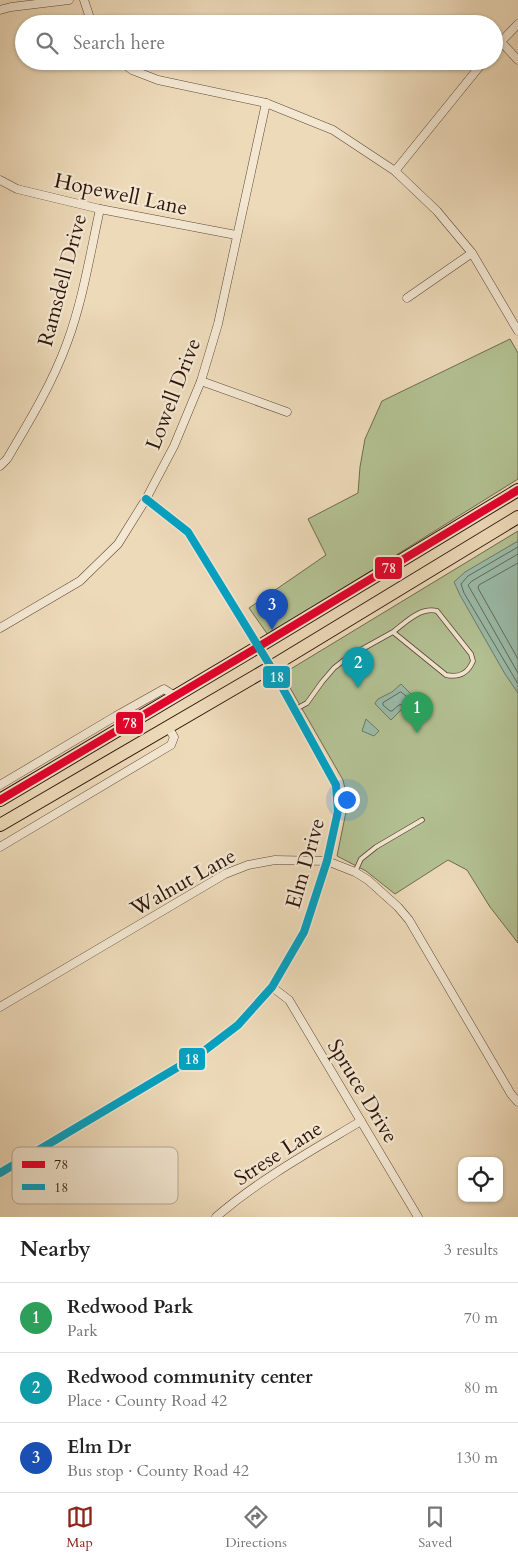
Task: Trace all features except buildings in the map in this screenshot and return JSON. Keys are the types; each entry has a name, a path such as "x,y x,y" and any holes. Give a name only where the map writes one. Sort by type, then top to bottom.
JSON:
{"highway":[{"path":"0,800 518,490"},
{"path":"0,825 271,667 518,517"}],"street":[{"path":"0,10 69,0"},
{"path":"84,0 89,15"},
{"path":"503,40 518,24"},
{"path":"503,44 518,60"},
{"path":"132,70 158,80 266,103 333,130 395,171 437,211 472,253 518,331"},
{"path":"395,171 477,70"},
{"name":"Lowell Drive","path":"0,628 80,581 118,544 146,499 174,446 201,382 218,324 266,103"},
{"name":"Hopewell Lane","path":"0,180 17,188 100,209 236,236"},
{"name":"Ramsdell Drive","path":"0,466 7,459 40,403 66,343 83,289 100,209"},
{"path":"407,298 472,253"},
{"path":"201,382 287,412"},
{"name":"Elm Drive","path":"44,1147 200,1054 238,1025 272,987 304,932 327,861 338,811 336,785 271,667 188,532 146,499"},
{"path":"0,785 164,689 175,696"},
{"path":"0,846 171,745 174,737 168,727"},
{"name":"Walnut Lane","path":"0,1007 225,874 248,865 275,860 327,861 355,872 384,893 409,920 511,1094 518,1102"},
{"name":"Spruce Drive","path":"272,987 289,1000 418,1217"},
{"name":"Strese Lane","path":"216,1217 282,1168 361,1121"},
{"name":"Elm Drive","path":"0,1173 12,1166"}],"lane":[{"path":"294,710 307,703 334,668 348,657 392,632 422,611 437,610 471,654 473,661 470,668 462,675 446,675 392,632"},
{"path":"355,872 361,860 376,847 422,820"}],"shaded area":[{"path":"510,339 518,353 518,479 268,635 249,608 326,555 308,519 358,493 365,439 382,401"},
{"path":"518,531 518,943 490,907 467,870 448,860 395,894 366,871 337,856 348,802 343,780 289,686 289,670"}],"water":[{"path":"518,541 518,693 505,674 454,582 465,572"},
{"path":"401,684 413,696 423,698 420,711 401,710 391,720 375,703"},
{"path":"366,719 379,731 374,736 362,731"}],"transit line":[{"name":"78","path":"0,800 518,490"},
{"name":"18","path":"44,1147 200,1054 238,1025 272,987 304,932 327,861 338,811 336,785 271,667 188,532 146,499"},
{"name":"18","path":"0,1173 12,1166"}],"place":[{"name":"Elm Dr","path":"272,630"},
{"name":"Redwood community center","path":"358,688"},
{"name":"Redwood Park","path":"417,733"}]}
